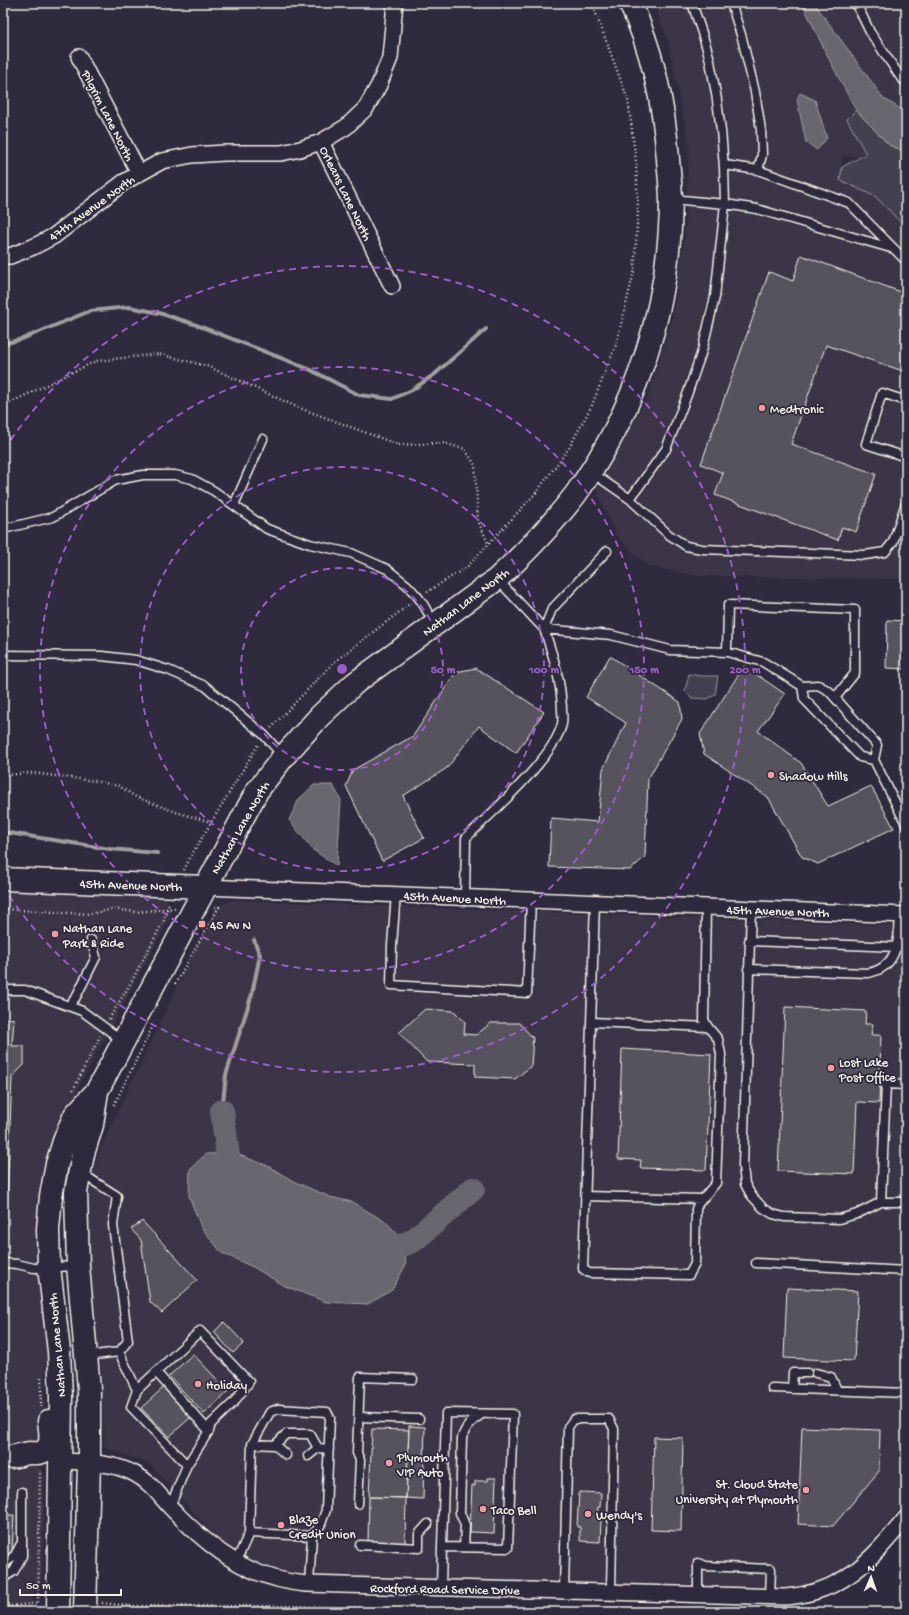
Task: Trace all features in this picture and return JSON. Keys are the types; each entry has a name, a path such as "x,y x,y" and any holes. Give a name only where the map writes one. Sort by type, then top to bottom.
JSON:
{"street":[{"name":"Orleans Lane North","path":"392,286 321,142 346,127 366,108 379,85 390,58 394,3"},
{"name":"Nathan Lane North","path":"58,1612 60,1487 51,1463 61,1397 59,1360 49,1267 49,1216 57,1164 74,1115 97,1091 257,791 284,756 320,716 355,683 498,579 540,536 574,496 590,472 630,397 650,345 662,294 669,242 671,199 666,131 656,78 640,25 630,3"},
{"name":"Pilgrim Lane North","path":"79,57 139,173"},
{"name":"47th Avenue North","path":"3,256 10,256 34,247 54,236 107,194 139,173 162,162 192,155 225,153 281,154 300,150 321,142"},
{"name":"45th Avenue North","path":"3,879 903,915"},
{"name":"Nathan Lane North","path":"91,1607 89,1389 78,1266 76,1192 83,1154 92,1125 97,1091"},
{"path":"7,1457 29,1453 41,1453 48,1447 50,1441 49,1398 59,1360"},
{"path":"7,1457 28,1464 51,1463"},
{"name":"Rockford Road Service Drive","path":"51,1463 89,1462 120,1467 134,1473 146,1480 170,1507 213,1548 236,1562 267,1577 286,1582 309,1584 798,1596 821,1590 838,1583 854,1573 868,1560 906,1518"}],"lane":[{"path":"630,499 666,449 702,351 715,297 725,204 725,165 719,105 710,60 692,3"},
{"path":"731,3 742,38 755,92 761,130 762,155 758,170"},
{"path":"856,3 870,32 901,78 906,82"},
{"path":"725,165 758,170 850,203 906,261"},
{"path":"671,199 725,204 757,209 894,249"},
{"path":"906,401 882,393 866,444 906,457"},
{"path":"234,505 263,439"},
{"path":"590,472 630,499 668,534 686,546 702,549 866,556 885,552 893,542 906,503"},
{"path":"3,529 53,517 116,480 143,475 175,475 192,479 214,491 268,529 310,544 351,552 387,569 407,585 424,604 435,625"},
{"path":"544,629 552,609 608,551"},
{"path":"465,897 466,838 512,794 552,748 562,724 562,693 556,667 544,629 498,579"},
{"path":"727,652 728,605 855,610 855,673 835,698"},
{"path":"544,629 611,635 670,650 727,652 763,662 802,686 818,685 829,691 877,745 874,760 906,824"},
{"path":"3,655 102,656 136,660 162,668 205,686 264,735 284,756"},
{"path":"802,686 804,699 860,757 874,760"},
{"path":"396,894 392,945 391,986 527,993 531,900"},
{"path":"595,902 583,1270 589,1273 688,1275 695,1264 696,1209 702,1198 716,1183 721,1054 718,1039 704,1020 706,907"},
{"path":"751,908 743,1166 745,1184 751,1195 763,1208 773,1214 784,1217 839,1219 857,1214 881,1202 906,1202"},
{"path":"748,970 876,972 885,966 891,959 897,947 903,915"},
{"path":"69,1006 76,997 96,957 91,940"},
{"path":"749,941 897,947"},
{"path":"3,990 26,990 82,1011 123,1041"},
{"path":"591,1022 708,1027"},
{"path":"881,1202 886,1084 906,1085"},
{"path":"80,1172 117,1196 113,1225 128,1341 119,1352 87,1356"},
{"path":"585,1196 702,1198"},
{"path":"3,1263 17,1264 34,1268 78,1266"},
{"path":"756,1263 906,1271"},
{"path":"170,1507 187,1466 209,1431 211,1424 234,1402 249,1382 200,1331 137,1390 131,1407 187,1466"},
{"path":"119,1352 137,1390"},
{"path":"156,1372 209,1431"},
{"path":"792,1389 793,1373 807,1373"},
{"path":"816,1373 831,1376 837,1390"},
{"path":"358,1504 360,1460 357,1453 360,1377 413,1379"},
{"path":"772,1388 906,1393"},
{"path":"236,1562 249,1533 252,1444 270,1412 278,1409 327,1412 330,1418 326,1510 321,1524 312,1536 309,1584"},
{"path":"441,1588 442,1547 446,1413 513,1414 508,1548 442,1547"},
{"path":"464,1547 465,1525 460,1513 462,1438 464,1430 470,1423 475,1418 483,1414"},
{"path":"358,1417 419,1419"},
{"path":"564,1591 568,1427 574,1419 609,1419 614,1429 611,1592"},
{"path":"275,1445 286,1434 310,1434 318,1448"},
{"path":"252,1444 275,1445 286,1451"},
{"path":"308,1452 318,1448 329,1449"},
{"path":"3,1578 14,1571 22,1556 22,1492"},
{"path":"360,1545 419,1548 419,1534 428,1524"},
{"path":"249,1533 312,1536"},
{"path":"3,1565 15,1555 21,1544"},
{"path":"698,1594 698,1563 705,1566 771,1570 770,1596"}],"path":[{"path":"72,1091 104,1027 130,984 164,920 166,909 191,856 264,735 333,663 380,625 418,598 467,567 535,494 569,448 592,405 616,345 634,272 638,212 636,160 628,100 592,3"},
{"path":"3,406 96,361 159,354 207,366 297,407 399,445 443,443 465,449 475,465 478,521 488,543"},
{"path":"3,775 33,773 95,780 119,786 136,797 176,812 212,822"},
{"path":"41,1374 41,1414"},
{"path":"3,1607 38,1603 51,1463"},
{"path":"91,1607 286,1606 510,1612"}],"shaded area":[{"path":"653,3 906,3 906,160 843,156 840,179 876,197 906,228 906,579 698,576 647,566 616,535 595,486 647,399 673,316 685,232 689,146 668,40"},
{"path":"802,3 814,3 884,99 906,112 906,152 889,145 856,110"},
{"path":"800,93 815,100 827,138 817,150 806,142 797,100"},
{"path":"856,110 889,145 906,152 906,228 876,197 840,180 842,167 866,154 847,119"},
{"path":"689,674 718,676 715,695 707,699 692,698 685,691"},
{"path":"314,785 333,785 341,800 337,866 313,850 289,820 299,799"},
{"path":"3,889 163,896 169,903 171,912 170,918 80,1084 56,1141 49,1342 44,1375 45,1444 34,1450 3,1449"},
{"path":"231,900 906,926 906,1501 858,1558 834,1575 810,1584 782,1588 320,1577 288,1572 256,1564 241,1556 212,1533 150,1464 106,1448 104,1445 102,1371 94,1338 87,1264 85,1200 100,1149 214,909"},
{"path":"234,1153 266,1165 295,1182 330,1197 352,1202 386,1222 402,1239 406,1264 392,1290 368,1304 326,1302 285,1286 253,1267 222,1253 201,1227 189,1196 190,1169 206,1154"},
{"path":"3,1466 38,1467 44,1478 43,1570 39,1588 30,1601 14,1611 9,1612 3,1612"}],"building":[{"name":"Medtronic","path":"801,255 906,294 906,372 826,345 791,444 876,474 856,532 842,527 838,540 715,495 723,473 701,464 769,272 793,281"},
{"path":"887,620 906,621 906,669 886,668"},
{"path":"610,656 680,702 682,719 648,779 645,857 630,870 549,867 551,818 598,822 603,769 626,723 586,697"},
{"name":"Shadow Hills","path":"744,666 785,694 758,731 801,763 828,806 871,786 894,828 818,864 802,857 768,797 704,754 700,734"},
{"path":"476,668 544,712 516,753 479,726 447,768 403,796 424,838 382,861 346,786 353,770 413,736 456,672"},
{"name":"Lost Lake Post Office","path":"785,1007 866,1011 865,1024 873,1024 871,1035 881,1035 879,1103 857,1102 854,1174 778,1171"},
{"path":"425,1009 454,1011 465,1022 464,1034 476,1035 491,1023 519,1023 533,1038 531,1066 515,1079 475,1077 475,1064 427,1062 399,1033"},
{"path":"3,1018 14,1019 12,1046 24,1046 24,1065 12,1077 5,1249 3,1249"},
{"path":"622,1049 711,1054 706,1170 640,1168 641,1160 618,1159"},
{"path":"142,1221 197,1280 162,1313 150,1302 141,1240 131,1229"},
{"path":"787,1288 858,1291 854,1361 784,1358"},
{"path":"224,1322 244,1343 233,1353 214,1332"},
{"name":"Holiday","path":"193,1354 228,1391 204,1414 169,1376"},
{"name":"Holiday","path":"164,1387 191,1417 169,1437 141,1408"},
{"path":"409,1426 425,1427 423,1499 406,1498"},
{"path":"802,1427 880,1430 879,1471 833,1526 798,1524"},
{"name":"Plymouth VIP Auto","path":"372,1429 409,1430 406,1498 369,1497"},
{"path":"654,1437 683,1438 681,1531 651,1530"},
{"name":"Taco Bell","path":"488,1478 496,1478 494,1533 470,1532 472,1485 475,1486 475,1481 488,1481"},
{"name":"Wendy's","path":"579,1492 601,1493 597,1520 601,1520 600,1542 580,1541 580,1527 577,1527"},
{"name":"Plymouth VIP Auto","path":"369,1497 406,1498 405,1543 368,1541"},
{"path":"3,1515 14,1515 12,1551 3,1559"}],"waterway":[{"path":"3,344 22,339 90,311 129,307 159,313 194,324 309,369 359,395 392,399 412,390 435,374 486,329"},
{"path":"3,832 110,849 157,853"},
{"path":"222,1111 226,1075 252,994 260,955 254,940"},
{"path":"222,1111 232,1185"},
{"path":"373,1256 413,1241 473,1189"}],"place":[{"name":"Medtronic","path":"762,408"},
{"name":"Shadow Hills","path":"771,775"},
{"name":"45 Av N","path":"202,924"},
{"name":"Nathan Lane Park & Ride","path":"55,934"},
{"name":"Lost Lake Post Office","path":"831,1068"},
{"name":"Holiday","path":"198,1384"},
{"name":"Plymouth VIP Auto","path":"389,1463"},
{"name":"St. Cloud State University at Plymouth","path":"806,1490"},
{"name":"Taco Bell","path":"483,1509"},
{"name":"Wendy's","path":"588,1514"},
{"name":"Blaze Credit Union","path":"281,1525"}]}
